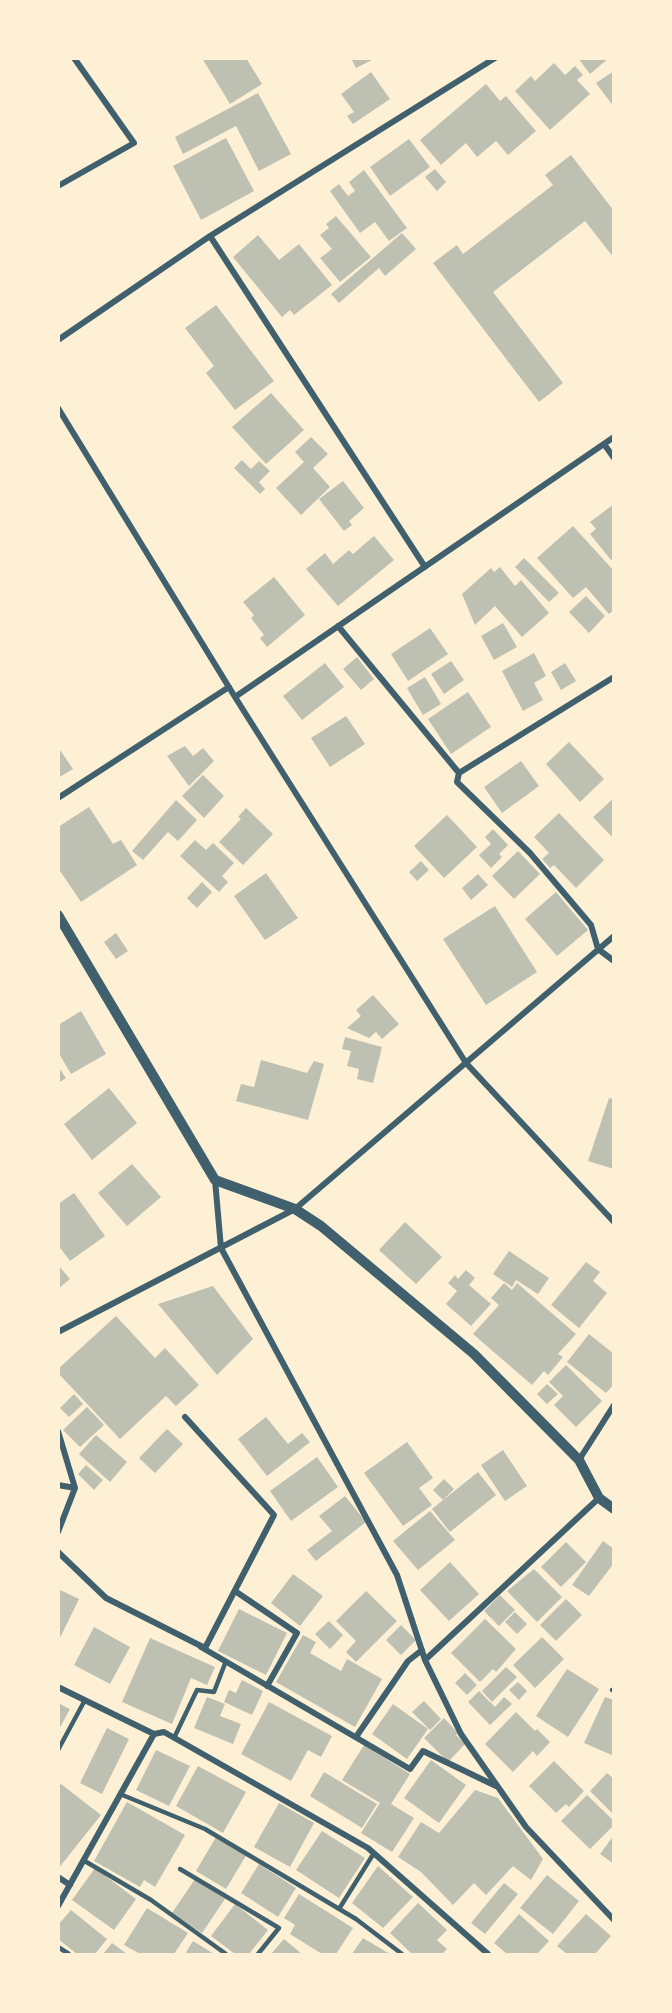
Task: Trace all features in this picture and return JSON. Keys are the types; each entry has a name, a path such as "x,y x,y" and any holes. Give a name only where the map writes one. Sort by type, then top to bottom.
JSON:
{"street":[{"path":"58,186 134,143 74,58"},
{"path":"58,340 210,236 495,58"},
{"path":"210,236 424,567"},
{"path":"58,408 235,697 466,1063 614,1222"},
{"path":"235,697 614,437"},
{"path":"604,444 614,458"},
{"path":"338,626 459,772"},
{"path":"614,677 459,772 457,782 530,853 591,925 598,950 614,961"},
{"path":"58,798 229,687"},
{"path":"58,915 215,1180 221,1248 397,1575 425,1660 461,1734 526,1827 614,1920"},
{"path":"58,1332 295,1209 614,936"},
{"path":"215,1180 295,1209 321,1226 474,1354 579,1460 599,1498 614,1509"},
{"path":"579,1460 614,1405"},
{"path":"185,1417 274,1515 205,1648 201,1646"},
{"path":"58,1431 75,1488 58,1532"},
{"path":"58,1485 75,1488"},
{"path":"425,1660 599,1498"},
{"path":"58,1552 106,1598 201,1646 410,1769 423,1752 498,1787"},
{"path":"235,1591 297,1633 267,1686"},
{"path":"356,1737 408,1661 422,1650"},
{"path":"58,1687 154,1734 164,1732 374,1853 488,1954"},
{"path":"58,1906 154,1734"},
{"path":"58,1877 70,1885"}],"lane":[{"path":"174,1738 197,1690 214,1692 226,1661"},
{"path":"58,1750 85,1700"},
{"path":"120,1794 206,1829 339,1909 402,1954"},
{"path":"339,1909 374,1853"},
{"path":"83,1860 151,1900 226,1954"},
{"path":"180,1869 279,1929 258,1954"},
{"path":"58,1947 69,1954"}],"building":[{"path":"202,58 246,58 262,84 230,104"},
{"path":"351,58 376,58 356,68"},
{"path":"578,58 609,58 590,74"},
{"path":"554,63 565,75 575,66 583,75 577,80 590,94 550,130 515,91 531,76 535,81"},
{"path":"614,71 614,107 596,83"},
{"path":"371,72 390,99 353,124 347,116 354,112 341,94"},
{"path":"486,84 500,101 506,96 536,131 508,155 496,141 477,157 466,143 441,165 420,140"},
{"path":"258,93 291,154 259,171 236,126 183,154 175,137"},
{"path":"226,138 254,191 201,220 173,166"},
{"path":"409,139 430,167 390,196 370,167"},
{"path":"571,155 614,211 614,258 585,221 493,292 563,383 539,402 433,263 457,245 463,254 553,185 545,175"},
{"path":"435,169 446,182 437,191 425,177"},
{"path":"364,170 407,228 389,241 375,222 360,233 330,191 339,184 348,196 355,191 349,182"},
{"path":"336,216 371,257 340,282 320,258 332,249 320,235 329,228 326,224"},
{"path":"402,233 416,249 385,276 379,268 339,303 331,294"},
{"path":"258,235 279,260 299,244 332,285 294,315 290,310 282,317 233,257"},
{"path":"216,305 274,381 235,410 206,373 214,366 185,328"},
{"path":"271,393 304,430 266,464 232,427"},
{"path":"311,437 328,454 313,468 330,487 301,515 276,488 304,462 295,452"},
{"path":"242,460 251,469 259,461 270,471 259,482 265,489 260,494 234,468"},
{"path":"343,481 364,508 349,521 352,525 344,531 319,499"},
{"path":"614,504 614,558 611,560 590,534 596,529 590,522"},
{"path":"573,526 614,571 614,610 609,614 586,587 573,598 537,558"},
{"path":"374,536 394,560 338,606 306,569 325,553 333,564 349,550 353,554"},
{"path":"524,558 559,593 549,602 515,567"},
{"path":"500,567 515,586 521,580 549,613 522,637 495,606 475,625 462,594 491,568 494,572"},
{"path":"274,577 305,615 267,647 260,638 264,635 251,618 254,615 243,602"},
{"path":"586,596 605,616 589,633 569,612"},
{"path":"503,623 517,647 494,660 481,636"},
{"path":"430,628 448,654 408,681 391,654"},
{"path":"534,653 546,676 534,683 543,700 523,711 502,671"},
{"path":"357,657 374,679 361,690 343,669"},
{"path":"451,661 464,680 444,694 431,674"},
{"path":"325,663 344,687 302,720 283,696"},
{"path":"565,663 576,681 561,690 551,672"},
{"path":"425,677 441,704 423,715 407,688"},
{"path":"468,692 491,727 451,754 428,719"},
{"path":"346,716 365,744 330,767 311,738"},
{"path":"569,742 604,779 580,802 546,764"},
{"path":"185,746 193,756 203,748 214,761 189,786 167,756"},
{"path":"58,747 73,769 58,778"},
{"path":"521,761 539,786 502,813 484,787"},
{"path":"203,775 224,796 204,818 182,796"},
{"path":"614,798 614,839 593,817"},
{"path":"176,800 197,820 178,841 168,832 143,860 132,851"},
{"path":"89,807 113,844 121,840 137,865 81,902 58,868 58,827"},
{"path":"246,808 273,834 243,865 219,842 241,819 238,817"},
{"path":"559,813 604,860 576,888 554,865 550,868 542,859 549,853 534,837"},
{"path":"447,815 477,847 444,878 414,846"},
{"path":"493,829 508,845 499,854 502,857 491,868 479,855 491,844 485,837"},
{"path":"195,840 206,850 213,843 234,863 222,876 228,882 219,892 180,856"},
{"path":"518,851 540,874 514,899 492,876"},
{"path":"421,861 429,870 417,881 409,872"},
{"path":"266,873 298,918 265,940 234,896"},
{"path":"478,874 488,885 471,900 462,888"},
{"path":"202,882 212,892 197,908 187,898"},
{"path":"556,892 588,930 557,956 525,919"},
{"path":"495,906 537,972 486,1005 443,939"},
{"path":"116,933 128,951 116,959 104,942"},
{"path":"373,995 399,1024 382,1039 376,1032 369,1038 347,1028 361,1016 356,1010"},
{"path":"81,1011 106,1054 71,1074 58,1052 58,1025"},
{"path":"345,1037 382,1047 373,1083 357,1079 359,1069 347,1066 351,1051 342,1049"},
{"path":"261,1060 307,1073 314,1061 324,1064 308,1120 236,1101 241,1084 254,1087"},
{"path":"58,1066 66,1078 58,1083"},
{"path":"109,1088 137,1123 92,1160 64,1124"},
{"path":"609,1098 614,1099 614,1169 588,1161"},
{"path":"132,1164 161,1197 127,1226 98,1193"},
{"path":"74,1193 105,1236 70,1261 58,1245 58,1204"},
{"path":"405,1222 442,1257 416,1284 379,1250"},
{"path":"509,1251 549,1278 538,1294 516,1280 512,1287 493,1274"},
{"path":"586,1262 600,1272 593,1281 607,1293 579,1328 551,1305"},
{"path":"58,1265 70,1279 58,1289"},
{"path":"466,1270 475,1278 469,1285 491,1304 471,1326 446,1304 457,1291 448,1283 455,1275 458,1279"},
{"path":"504,1283 512,1290 517,1283 576,1334 558,1354 563,1357 548,1375 544,1371 532,1385 473,1334 499,1305 491,1298"},
{"path":"213,1286 253,1339 217,1375 158,1304"},
{"path":"116,1316 155,1358 165,1348 199,1385 176,1406 166,1396 120,1439 58,1373 58,1369"},
{"path":"589,1334 614,1354 614,1384 606,1393 567,1362"},
{"path":"566,1365 602,1401 576,1427 554,1405 563,1396 549,1382"},
{"path":"547,1384 558,1394 547,1404 537,1394"},
{"path":"74,1394 83,1404 69,1417 60,1408"},
{"path":"87,1407 104,1425 80,1447 63,1430"},
{"path":"266,1417 288,1444 302,1433 310,1442 267,1476 238,1439"},
{"path":"167,1429 183,1444 155,1473 139,1458"},
{"path":"96,1435 127,1462 110,1482 79,1454"},
{"path":"407,1442 433,1478 419,1488 432,1505 403,1526 364,1473"},
{"path":"503,1450 527,1486 505,1501 481,1465"},
{"path":"317,1457 338,1487 291,1521 270,1491"},
{"path":"86,1465 103,1480 94,1490 78,1474"},
{"path":"478,1472 496,1495 450,1532 432,1509"},
{"path":"444,1479 454,1489 443,1500 433,1490"},
{"path":"345,1496 366,1522 316,1561 307,1550 332,1531 319,1516"},
{"path":"430,1511 455,1540 418,1570 393,1541"},
{"path":"603,1541 614,1549 614,1563 589,1596 572,1585"},
{"path":"566,1542 586,1562 561,1587 541,1567"},
{"path":"450,1562 479,1594 449,1621 420,1590"},
{"path":"534,1569 562,1597 537,1622 507,1591"},
{"path":"293,1574 323,1596 300,1626 271,1603"},
{"path":"58,1589 79,1599 58,1642"},
{"path":"366,1591 397,1621 356,1662 346,1652 356,1641 336,1621"},
{"path":"500,1595 515,1610 499,1626 484,1611"},
{"path":"566,1599 582,1615 556,1641 540,1625"},
{"path":"239,1609 287,1633 266,1675 218,1651"},
{"path":"515,1612 527,1624 517,1634 505,1622"},
{"path":"485,1619 516,1649 496,1672 493,1669 480,1682 451,1653"},
{"path":"329,1621 343,1635 330,1649 315,1634"},
{"path":"401,1625 416,1640 401,1655 386,1640"},
{"path":"94,1627 130,1647 110,1684 74,1665"},
{"path":"303,1635 316,1642 310,1653 341,1671 347,1659 382,1679 355,1727 276,1682"},
{"path":"542,1637 564,1659 535,1688 513,1665"},
{"path":"150,1638 215,1667 207,1685 191,1678 172,1724 122,1702"},
{"path":"506,1667 517,1677 492,1702 482,1691"},
{"path":"567,1669 599,1689 568,1737 536,1716"},
{"path":"465,1673 477,1685 467,1695 455,1683"},
{"path":"242,1680 263,1691 252,1715 224,1702 229,1690 236,1693"},
{"path":"518,1682 527,1691 519,1700 509,1690"},
{"path":"479,1691 495,1707 504,1697 512,1704 490,1725 468,1702"},
{"path":"207,1697 225,1704 220,1716 241,1724 233,1744 194,1728"},
{"path":"605,1697 614,1700 614,1756 584,1743"},
{"path":"424,1701 441,1719 430,1730 412,1712"},
{"path":"269,1702 332,1736 321,1757 308,1750 291,1781 241,1754"},
{"path":"58,1703 70,1709 58,1731"},
{"path":"393,1704 428,1729 407,1759 372,1734"},
{"path":"516,1712 550,1742 537,1756 533,1751 513,1772 485,1744"},
{"path":"444,1718 465,1744 448,1762 424,1738"},
{"path":"107,1728 129,1739 102,1794 80,1783"},
{"path":"364,1745 410,1774 391,1804 414,1818 392,1852 361,1833 380,1803 342,1780"},
{"path":"156,1750 190,1766 169,1806 136,1790"},
{"path":"431,1760 466,1785 439,1823 404,1798"},
{"path":"554,1761 584,1791 569,1807 566,1804 556,1813 529,1786"},
{"path":"198,1766 246,1792 223,1833 176,1806"},
{"path":"324,1772 377,1804 362,1828 310,1796"},
{"path":"607,1773 614,1779 614,1815 590,1791"},
{"path":"61,1784 101,1815 58,1869 58,1787"},
{"path":"475,1790 498,1798 543,1859 531,1880 513,1866 486,1895 474,1883 453,1905 421,1872 398,1857 421,1822 439,1833"},
{"path":"587,1795 614,1821 614,1825 590,1849 561,1821"},
{"path":"127,1802 185,1835 155,1887 144,1880 140,1887 94,1861"},
{"path":"279,1803 314,1823 290,1867 254,1847"},
{"path":"322,1831 365,1858 339,1898 296,1870"},
{"path":"614,1835 614,1864 600,1854"},
{"path":"216,1837 247,1854 226,1889 196,1871"},
{"path":"259,1864 296,1888 278,1917 241,1893"},
{"path":"378,1866 413,1897 383,1928 352,1903"},
{"path":"95,1868 136,1899 114,1930 72,1900"},
{"path":"547,1875 579,1901 553,1934 520,1908"},
{"path":"195,1879 225,1899 202,1933 172,1913"},
{"path":"504,1883 518,1894 485,1934 471,1923"},
{"path":"299,1894 353,1928 336,1954 322,1954 290,1934 295,1925 284,1918"},
{"path":"418,1903 447,1930 437,1940 447,1949 442,1954 412,1954 390,1933"},
{"path":"235,1904 268,1930 249,1954 235,1954 211,1936"},
{"path":"147,1908 188,1933 174,1954 140,1954 124,1945"},
{"path":"71,1910 107,1939 95,1954 77,1954 58,1939 58,1925"},
{"path":"519,1914 549,1941 537,1954 507,1954 494,1943"},
{"path":"586,1914 611,1936 595,1954 567,1954 557,1946"},
{"path":"363,1938 390,1954 352,1954"},
{"path":"284,1939 302,1954 271,1954"},
{"path":"193,1941 214,1954 185,1954"},
{"path":"112,1943 127,1954 103,1954"}]}
